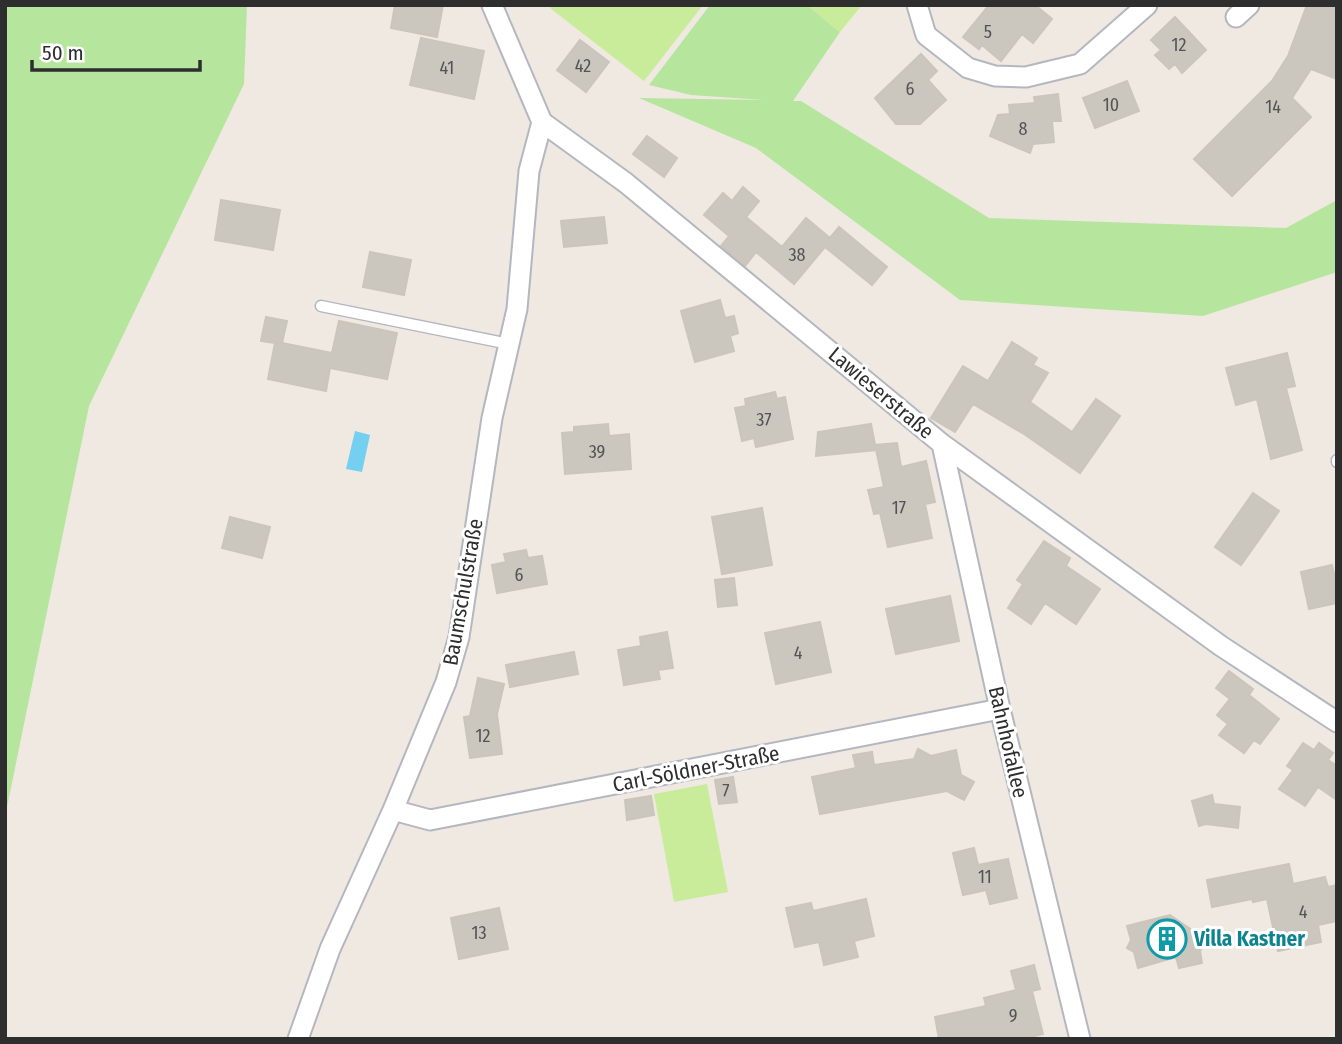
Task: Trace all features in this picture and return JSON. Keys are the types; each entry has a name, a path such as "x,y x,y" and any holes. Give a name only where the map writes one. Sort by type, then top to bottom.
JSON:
{"street":[{"path":"492,5 541,122"},
{"path":"917,5 926,35 968,68 995,76 1026,77 1080,64 1147,5"},
{"name":"Baumschulstraße","path":"298,1039 330,949 394,810 446,682 458,637 492,418 517,309 529,171 541,122"},
{"name":"Lawieserstraße","path":"541,122 626,183 942,444 1221,646 1337,722"},
{"name":"Bahnhofallee","path":"942,444 1000,709 1080,1039"},
{"name":"Carl-Söldner-Straße","path":"394,810 411,817 430,820 1000,709"}],"lane":[{"path":"321,306 509,344"}],"green space":[{"path":"5,5 247,5 244,84 89,406 5,817"},
{"path":"552,5 703,5 644,81 550,8"},
{"path":"710,5 807,5 840,32 793,101 801,101 989,218 1286,228 1337,200 1337,272 1203,316 960,300 756,148 639,98 765,100 691,95 649,85"},
{"path":"807,5 862,5 840,32"},
{"path":"707,784 728,892 674,902 654,794"}],"water":[{"path":"355,431 370,435 362,472 346,469"}],"building":[{"path":"395,5 443,5 437,37 391,28"},
{"path":"989,5 1035,5 1052,19 1033,43 1022,34 1001,61 982,45 979,49 963,37"},
{"path":"1307,5 1337,5 1337,79 1311,69 1292,98 1311,117 1232,196 1194,159 1272,81 1288,56"},
{"path":"1175,17 1206,50 1182,73 1175,64 1169,69 1155,55 1161,50 1151,40"},
{"path":"421,38 484,51 474,99 410,85"},
{"path":"580,40 609,62 586,92 557,70"},
{"path":"921,54 937,71 928,80 946,100 920,124 896,124 875,98"},
{"path":"1127,81 1139,111 1095,128 1083,98"},
{"path":"1058,94 1061,121 1052,121 1054,142 1033,144 1030,153 990,136 998,115 1010,114 1009,105 1035,103 1034,97"},
{"path":"647,136 677,158 664,177 633,154"},
{"path":"743,187 759,201 746,217 782,247 806,218 830,238 839,227 887,267 872,285 825,247 794,284 756,252 745,266 721,246 729,236 704,215 723,193 732,201"},
{"path":"221,200 280,210 273,250 215,240"},
{"path":"604,217 607,243 564,247 561,221"},
{"path":"370,252 411,260 404,295 363,287"},
{"path":"720,300 725,318 734,316 738,333 730,336 734,351 695,362 681,311"},
{"path":"266,317 287,321 282,343 332,353 339,321 397,333 387,379 330,368 326,391 268,379 275,343 261,341"},
{"path":"1012,342 1037,358 1033,365 1048,373 1030,402 1072,432 1096,399 1120,416 1080,473 1024,434 973,404 955,432 931,418 963,366 988,381"},
{"path":"1287,353 1295,386 1286,388 1302,450 1271,459 1257,399 1236,405 1226,368"},
{"path":"775,392 777,399 785,397 793,439 756,447 754,438 742,441 735,408 746,406 745,399"},
{"path":"608,424 609,436 629,434 631,469 565,474 562,433 574,432 574,427"},
{"path":"871,424 876,450 816,456 818,432"},
{"path":"897,443 901,467 926,461 935,502 925,504 932,538 888,547 880,513 874,514 868,490 884,487 875,445"},
{"path":"1253,493 1279,511 1241,565 1215,547"},
{"path":"762,508 772,565 722,574 712,517"},
{"path":"230,517 270,527 262,558 222,548"},
{"path":"1044,541 1070,558 1066,566 1100,589 1076,624 1045,603 1031,624 1008,608 1023,584 1017,580"},
{"path":"526,550 528,558 542,556 547,584 497,593 492,565 506,562 504,554"},
{"path":"1332,565 1337,586 1337,603 1309,609 1301,572"},
{"path":"734,578 737,605 718,607 715,580"},
{"path":"950,596 959,641 896,654 886,609"},
{"path":"820,622 831,672 776,684 765,633"},
{"path":"667,632 673,668 658,670 660,679 624,685 618,650 641,646 640,637"},
{"path":"574,652 578,674 510,687 506,665"},
{"path":"1229,671 1253,689 1249,695 1279,719 1260,744 1254,740 1244,753 1219,735 1228,724 1217,715 1230,699 1216,688"},
{"path":"478,678 504,684 497,714 502,754 470,758 464,717 470,716"},
{"path":"1303,743 1314,750 1319,743 1333,753 1328,760 1337,766 1337,800 1318,787 1305,806 1279,789 1293,770 1287,766"},
{"path":"918,749 931,756 956,750 961,775 974,782 964,800 947,791 820,814 812,777 856,768 853,755 872,752 874,765 914,759"},
{"path":"733,777 737,802 719,804 715,780"},
{"path":"1212,795 1214,804 1240,807 1238,828 1206,824 1199,826 1192,801"},
{"path":"651,796 654,815 627,820 625,800"},
{"path":"974,848 978,865 1008,859 1017,898 990,904 986,890 963,895 953,853"},
{"path":"1289,864 1293,884 1325,877 1328,887 1337,885 1337,921 1318,925 1321,942 1278,951 1267,899 1253,902 1252,899 1212,907 1207,880"},
{"path":"866,899 874,936 854,941 858,957 824,965 819,942 795,947 786,908 811,903 813,911"},
{"path":"499,908 508,949 459,959 451,918"},
{"name":"Villa Kastner","path":"1170,915 1202,937 1202,963 1179,968 1176,957 1138,968 1134,952 1127,948 1131,940 1127,926"},
{"path":"1034,965 1040,989 1032,991 1043,1034 1022,1039 939,1039 935,1017 986,1006 984,998 1016,990 1011,971"}],"place":[{"name":"Villa Kastner","path":"1167,939"}]}
